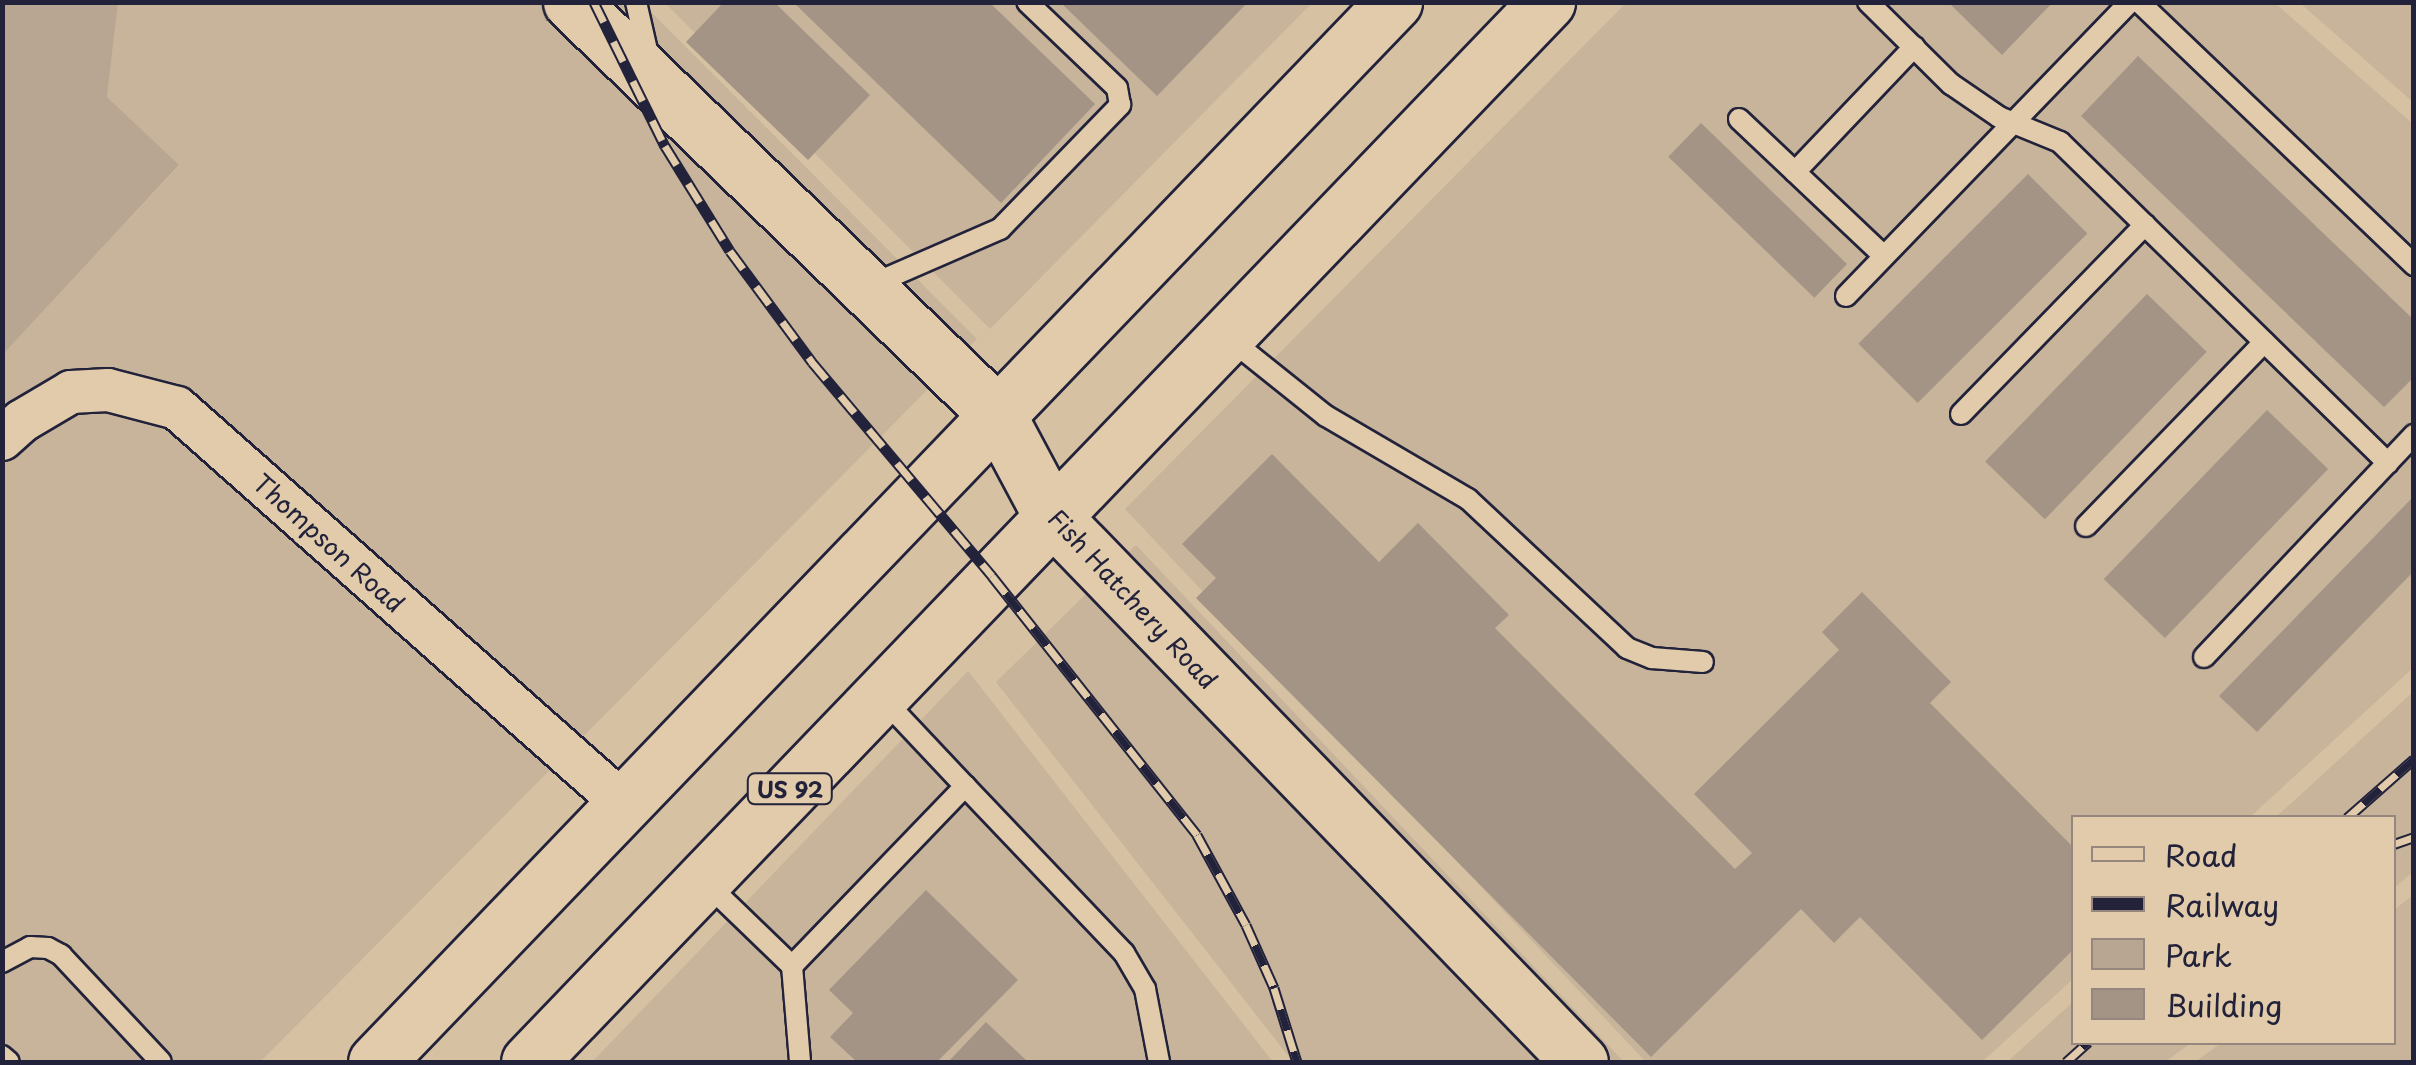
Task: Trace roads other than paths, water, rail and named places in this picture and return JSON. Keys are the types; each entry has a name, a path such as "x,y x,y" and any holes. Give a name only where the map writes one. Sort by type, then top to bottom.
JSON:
{"main road":[{"name":"Fish Hatchery Road","path":"571,2 997,414 1051,515 1580,1062"},
{"name":"US 92","path":"529,1062 1547,2"},
{"path":"376,1062 1386,5"}],"street":[{"name":"Thompson Road","path":"2,439 22,421 72,392 108,390 177,408 624,805"}],"lane":[{"path":"636,2 654,82"},
{"path":"865,287 1000,229 1120,105 1118,88 1028,2"},
{"path":"1868,2 1952,84 2013,122 2060,142 2388,463"},
{"path":"1846,296 2130,2"},
{"path":"2139,2 2414,265"},
{"path":"1795,172 1914,47"},
{"path":"1739,120 1884,256"},
{"path":"1961,414 2144,225"},
{"path":"1225,335 1326,416 1468,499 1627,648 1652,658 1703,662"},
{"path":"2086,526 2264,342"},
{"path":"2204,657 2414,435"},
{"path":"878,695 1124,953 1145,990 1159,1062"},
{"path":"792,966 965,786"},
{"path":"703,881 792,966 800,1062"},
{"path":"2,962 30,947 48,948 61,955 161,1062"},
{"path":"2,1056 9,1062"}],"railway":[{"path":"594,2 665,146 730,251 812,362 992,576 1197,835 1246,925 1274,988 1297,1062"},
{"path":"2350,815 2414,759"},
{"path":"2396,843 2414,837"},
{"path":"2066,1062 2085,1045"}]}
